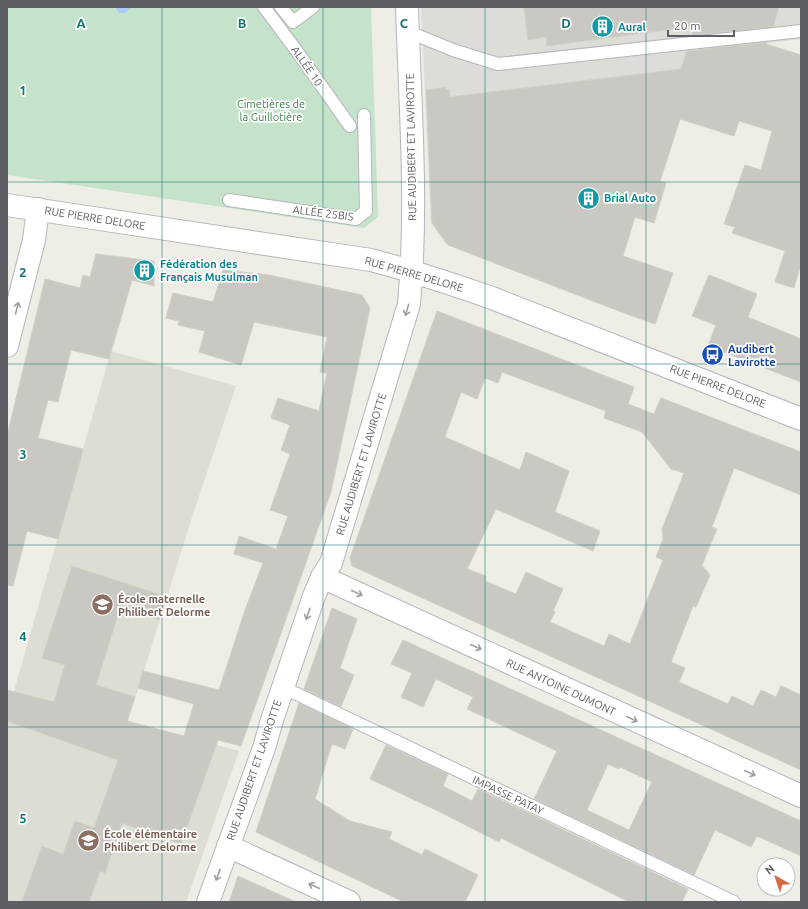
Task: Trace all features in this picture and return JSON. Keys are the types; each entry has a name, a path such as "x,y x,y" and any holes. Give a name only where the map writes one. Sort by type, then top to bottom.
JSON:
{"street":[{"name":"RUE AUDIBERT ET LAVIROTTE","path":"208,902 264,748 282,687 314,596 322,577 331,563 409,304 412,272 413,158 407,7"},
{"name":"RUE PIERRE DELORE","path":"7,205 371,260 444,281 492,298 801,419"},
{"path":"7,346 34,240 38,209"},
{"name":"RUE ANTOINE DUMONT","path":"322,577 801,796"},
{"path":"228,846 349,902"}],"lane":[{"name":"ALLÉE 10","path":"264,7 350,126"},
{"path":"281,7 293,22 313,7"},
{"path":"408,37 419,36 453,50 498,64 801,31"},
{"name":"ALLÉE 25BIS","path":"229,200 356,219 366,211 364,114"},
{"name":"IMPASSE PATAY","path":"282,687 734,902"}],"shaded area":[{"path":"421,7 801,7 801,39 686,53 607,307 446,244 431,223"},
{"name":"École maternelle Philibert Delorme","path":"111,351 236,386 193,514 128,721 239,751 186,902 7,902 7,716"}],"green space":[{"name":"Cimetières de la Guillotière","path":"7,7 371,7 378,217 364,228 7,175"}],"water":[{"path":"115,7 132,7 125,13 119,13"}],"building":[{"path":"524,7 779,7 773,27 692,35 695,26 547,46 546,37 528,40"},
{"path":"767,42 766,44 801,55 801,264 794,288 775,282 785,251 732,233 735,227 724,224 745,165 761,170 772,131 739,121 734,136 680,119 660,181 666,183 654,223 635,217 623,256 673,273 655,324 448,245 432,223 426,90 446,87 446,90 449,89 450,97 681,69 687,51"},
{"path":"96,254 154,261 154,286 132,280 109,359 71,350 58,402 48,400 38,438 83,449 81,458 58,539 27,531 13,586 7,585 7,436 45,279 80,288 83,275 90,277"},
{"path":"223,270 269,275 362,295 370,308 331,492 241,746 218,740 181,844 122,823 105,873 100,871 89,902 22,902 42,846 63,854 75,821 94,828 118,760 7,721 7,690 54,702 65,665 42,658 72,566 167,597 159,620 120,608 96,685 135,697 127,721 184,736 194,704 138,688 143,671 219,690 245,610 263,563 234,554 239,536 276,549 288,516 270,510 290,454 281,450 290,425 271,418 278,398 319,411 327,373 320,372 327,337 254,322 241,365 199,352 205,331 178,325 179,321 166,318 173,293 213,302"},
{"path":"709,275 757,294 748,317 801,339 801,382 708,346 716,325 692,316"},
{"path":"437,311 634,387 628,404 654,414 661,398 801,452 801,495 734,468 712,527 717,529 702,565 710,575 696,607 693,606 671,662 685,668 679,682 728,704 732,696 753,706 761,690 776,697 781,686 801,695 801,770 352,566 350,558","holes":["502,372 606,411 604,418 642,432 671,469 684,473 662,529 663,539 656,557 663,560 630,644 609,634 604,646 550,622 555,612 553,611 563,589 526,572 516,594 485,581 486,576 467,569 496,509 593,551 600,531 555,512 569,471 526,452 520,470 445,437 461,392 477,399 485,378 498,383"]},
{"path":"332,608 357,619 340,668 354,675 341,707 304,689"},
{"path":"403,640 801,821 801,856 757,836 751,847 715,830 694,875 534,799 557,751 467,709 473,697 436,679 423,707 401,697 412,673 391,664","holes":["608,764 619,769 620,767 652,782 629,830 587,810"]},
{"path":"299,703 353,729 345,749 332,744 315,799 350,821 392,832 389,839 422,855 425,849 478,875 465,902 404,902 256,832"},
{"path":"386,745 448,774 443,786 472,801 478,789 688,889 682,902 629,902 501,838 499,842 370,779"},
{"path":"238,876 296,902 229,902"}],"place":[{"name":"Aural","path":"602,27"},
{"name":"Brial Auto","path":"588,198"},
{"name":"Fédération des Français Musulman","path":"144,270"},
{"name":"Audibert Lavirotte","path":"713,355"},
{"name":"École maternelle Philibert Delorme","path":"102,605"},
{"name":"École élémentaire Philibert Delorme","path":"89,840"}]}
